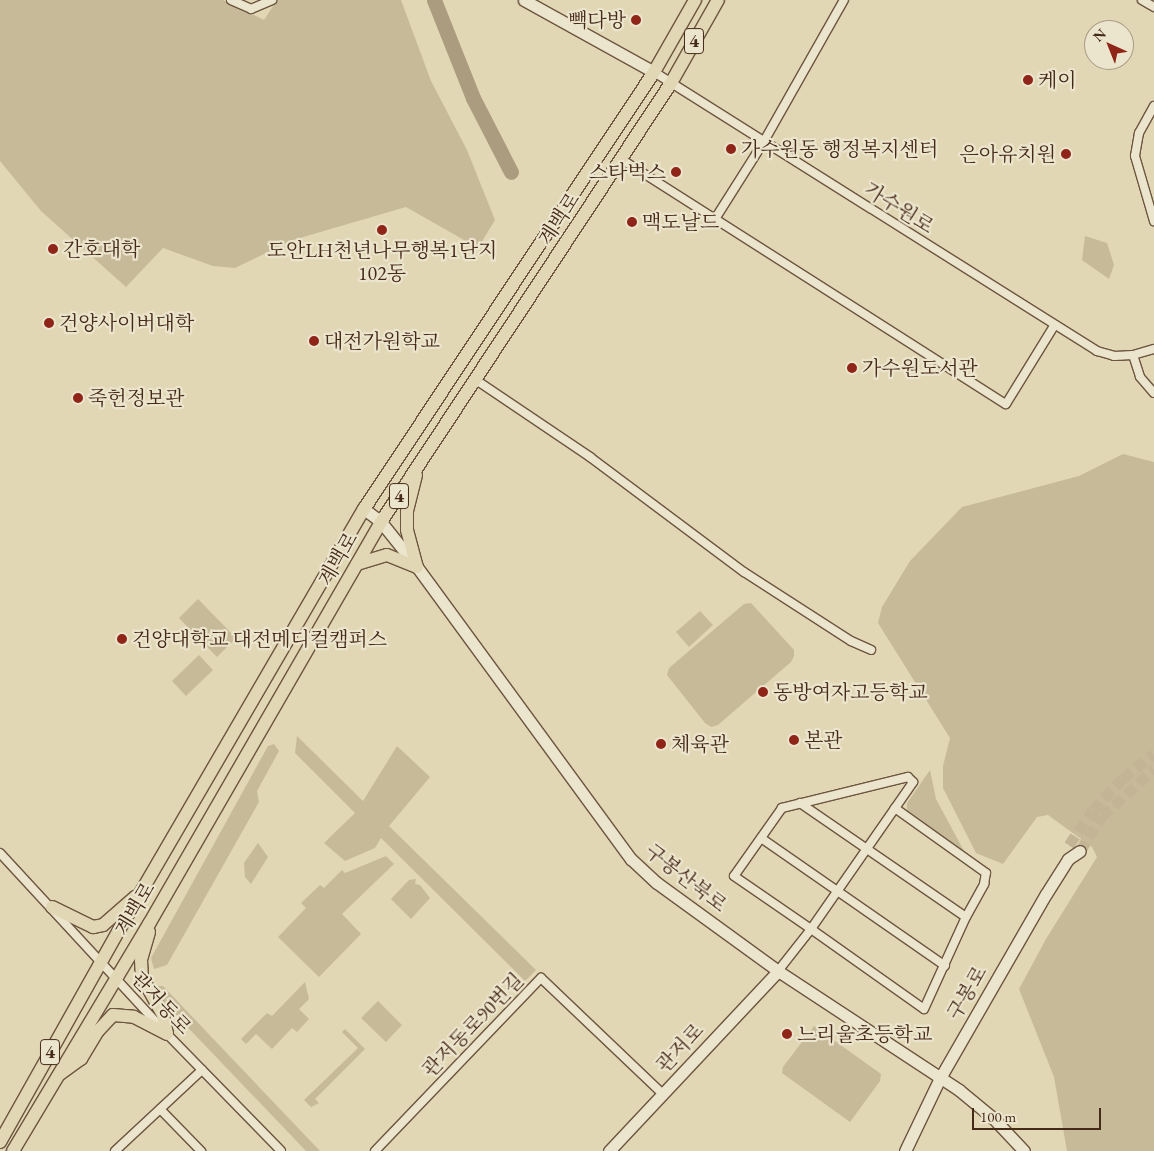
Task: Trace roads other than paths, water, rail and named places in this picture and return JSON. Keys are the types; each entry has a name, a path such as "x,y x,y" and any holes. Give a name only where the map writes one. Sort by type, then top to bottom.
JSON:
{"main road":[{"path":"524,0 654,72"},
{"name":"계백로","path":"0,1142 141,892 364,509 654,72 696,0"},
{"name":"계백로","path":"13,1151 116,977 150,924 381,522 671,83 718,0"},
{"path":"417,567 407,530 407,511 418,468"},
{"name":"구봉산북로","path":"364,509 381,522 417,567 631,859 657,882 778,971 940,1078 993,1118 1024,1151"},
{"path":"357,564 386,555 417,567"},
{"path":"1068,858 1069,845"},
{"path":"1068,858 1080,851"},
{"name":"구봉로","path":"905,1151 940,1078 1068,858"},
{"path":"52,907 93,927 103,925 141,892"},
{"path":"150,924 140,969 145,984 163,1015 167,1034"},
{"name":"관저로","path":"609,1151 778,971"},
{"path":"56,1077 81,1059 98,1031 113,1015 134,1017 167,1034"}],"street":[{"path":"231,0 251,9 272,0"},
{"path":"715,219 763,143 844,0"},
{"path":"1142,0 1154,7"},
{"name":"가수원로","path":"654,72 763,143 1054,326 1097,351 1114,356 1133,355 1154,349"},
{"path":"1154,106 1138,133 1135,156 1152,208 1154,222"},
{"path":"621,159 1006,404 1054,326"},
{"path":"1133,355 1140,378 1154,393"},
{"path":"476,380 590,456 744,572 851,641 870,650"},
{"path":"778,971 811,929 913,782 908,777 782,808 734,876 811,929 924,1009 966,917 984,884 986,873 895,808"},
{"path":"800,803 966,917"},
{"path":"761,838 945,966"},
{"name":"관저동로","path":"0,853 52,907 167,1034 280,1151"},
{"name":"관저동로90번길","path":"375,1151 541,978 663,1094"},
{"path":"115,1151 202,1070"},
{"path":"160,1109 200,1151"}],"waterway":[{"path":"434,0 473,98 511,172"}],"tunnel":[{"path":"1069,845 1093,810 1123,778 1154,754"},
{"path":"1080,851 1102,816 1154,769"}],"place":[{"name":"빽다방","path":"636,20"},
{"name":"케이","path":"1028,80"},
{"name":"가수원동 행정복지센터","path":"731,149"},
{"name":"은아유치원","path":"1066,154"},
{"name":"스타벅스","path":"676,172"},
{"name":"맥도날드","path":"632,222"},
{"name":"도안LH천년나무행복1단지 102동","path":"382,230"},
{"name":"간호대학","path":"53,249"},
{"name":"건양사이버대학","path":"49,323"},
{"name":"대전가원학교","path":"314,341"},
{"name":"가수원도서관","path":"852,368"},
{"name":"죽헌정보관","path":"78,398"},
{"name":"건양대학교 대전메디컬캠퍼스","path":"122,639"},
{"name":"동방여자고등학교","path":"763,692"},
{"name":"본관","path":"794,740"},
{"name":"체육관","path":"661,744"},
{"name":"느리울초등학교","path":"787,1034"}]}
